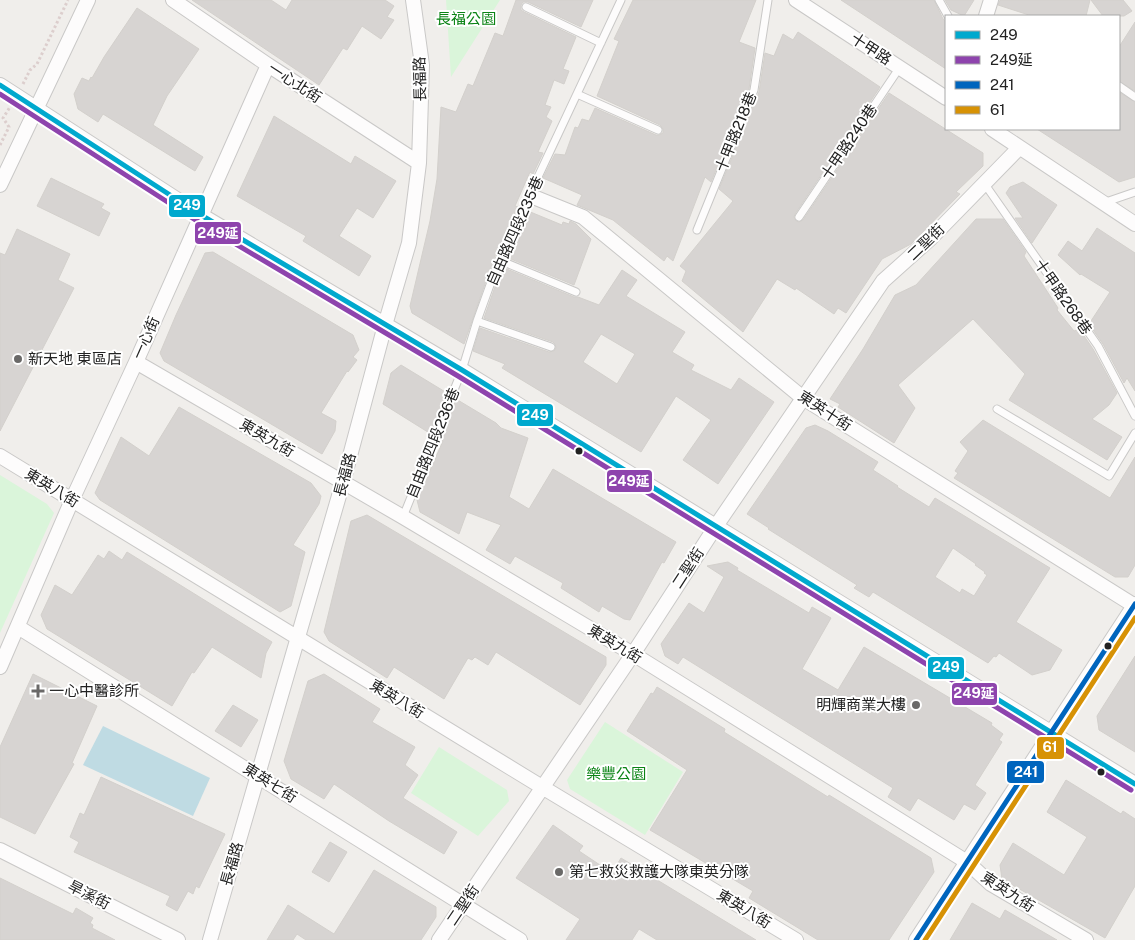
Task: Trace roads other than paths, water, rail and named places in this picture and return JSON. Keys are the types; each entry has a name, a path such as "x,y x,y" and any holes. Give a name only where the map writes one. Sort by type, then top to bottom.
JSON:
{"street":[{"path":"0,185 88,0"},
{"name":"一心北街","path":"173,0 268,65 419,163"},
{"name":"長福路","path":"210,940 343,482 409,243 419,163 422,65 413,0"},
{"name":"十甲路","path":"796,0 945,97"},
{"path":"986,15 992,0"},
{"name":"一心街","path":"0,667 72,500 136,362 268,65"},
{"path":"0,85 17,98 201,215 462,370 1052,731 1135,784"},
{"path":"993,130 1135,224"},
{"name":"二聖街","path":"439,940 716,526 883,281 931,238 1019,148"},
{"name":"東英十街","path":"531,196 583,217 803,398 1135,605"},
{"name":"東英九街","path":"136,362 404,517 632,654 967,862 991,884 1086,940"},
{"name":"東英八街","path":"0,456 796,940"},
{"path":"916,940 1135,605"},
{"name":"東英七街","path":"18,627 520,940"},
{"name":"旱溪街","path":"0,850 178,940"}],"lane":[{"name":"自由路四段235巷","path":"462,370 477,321 500,260 620,0"},
{"name":"十甲路218巷","path":"697,230 754,90 768,0"},
{"path":"939,0 947,15"},
{"path":"526,7 601,43"},
{"name":"十甲路240巷","path":"799,217 900,67"},
{"path":"1120,87 1135,97"},
{"path":"577,94 658,130"},
{"name":"十甲路268巷","path":"984,183 1098,346 1135,416"},
{"path":"1103,203 1135,192"},
{"path":"500,260 576,292"},
{"path":"477,321 551,347"},
{"name":"自由路四段236巷","path":"404,517 462,370"},
{"path":"998,409 1109,476 1135,433"}],"water":[{"path":"103,726 210,778 193,816 83,765"}],"place":[{"name":"新天地 東區店","path":"18,359"},
{"name":"一心中醫診所","path":"38,691"},
{"name":"明輝商業大樓","path":"916,705"},
{"name":"第七救災救護大隊東英分隊","path":"559,872"}],"park label":[{"name":"長福公園","path":"466,19"},
{"name":"樂豐公園","path":"616,774"}]}
